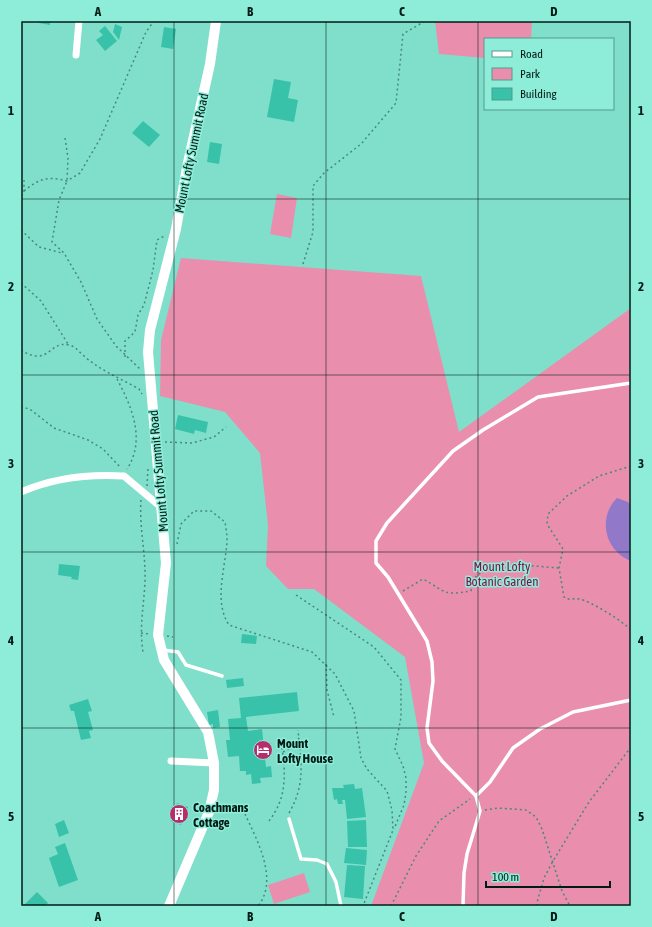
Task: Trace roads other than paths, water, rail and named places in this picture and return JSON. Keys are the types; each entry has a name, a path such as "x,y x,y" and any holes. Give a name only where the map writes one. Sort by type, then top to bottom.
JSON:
{"main road":[{"name":"Mount Lofty Summit Road","path":"169,906 209,812 214,790 214,763 208,732 164,660 160,649 158,635 166,563 157,443 149,377 148,352 150,330 176,229 187,167 210,64 216,21"}],"street":[{"path":"76,55 79,21"},
{"path":"21,492 32,487 57,481 97,475 124,476 162,508"},
{"path":"171,761 214,763"}],"lane":[{"path":"463,906 464,873 467,854 480,811 476,796 442,761 429,743 427,728 433,681 432,662 427,642 388,577 376,563 376,541 387,523 453,451 483,430 538,397 631,383"},
{"path":"160,649 178,652 186,665 222,676"},
{"path":"476,796 490,782 513,748 540,729 574,712 631,700"},
{"path":"289,817 301,859 317,860 327,864 336,882 341,906"}],"place":[{"name":"Mount Lofty House","path":"263,750"},
{"name":"Coachmans Cottage","path":"179,814"}],"park label":[{"name":"Mount Lofty Botanic Garden","path":"502,574"}]}
